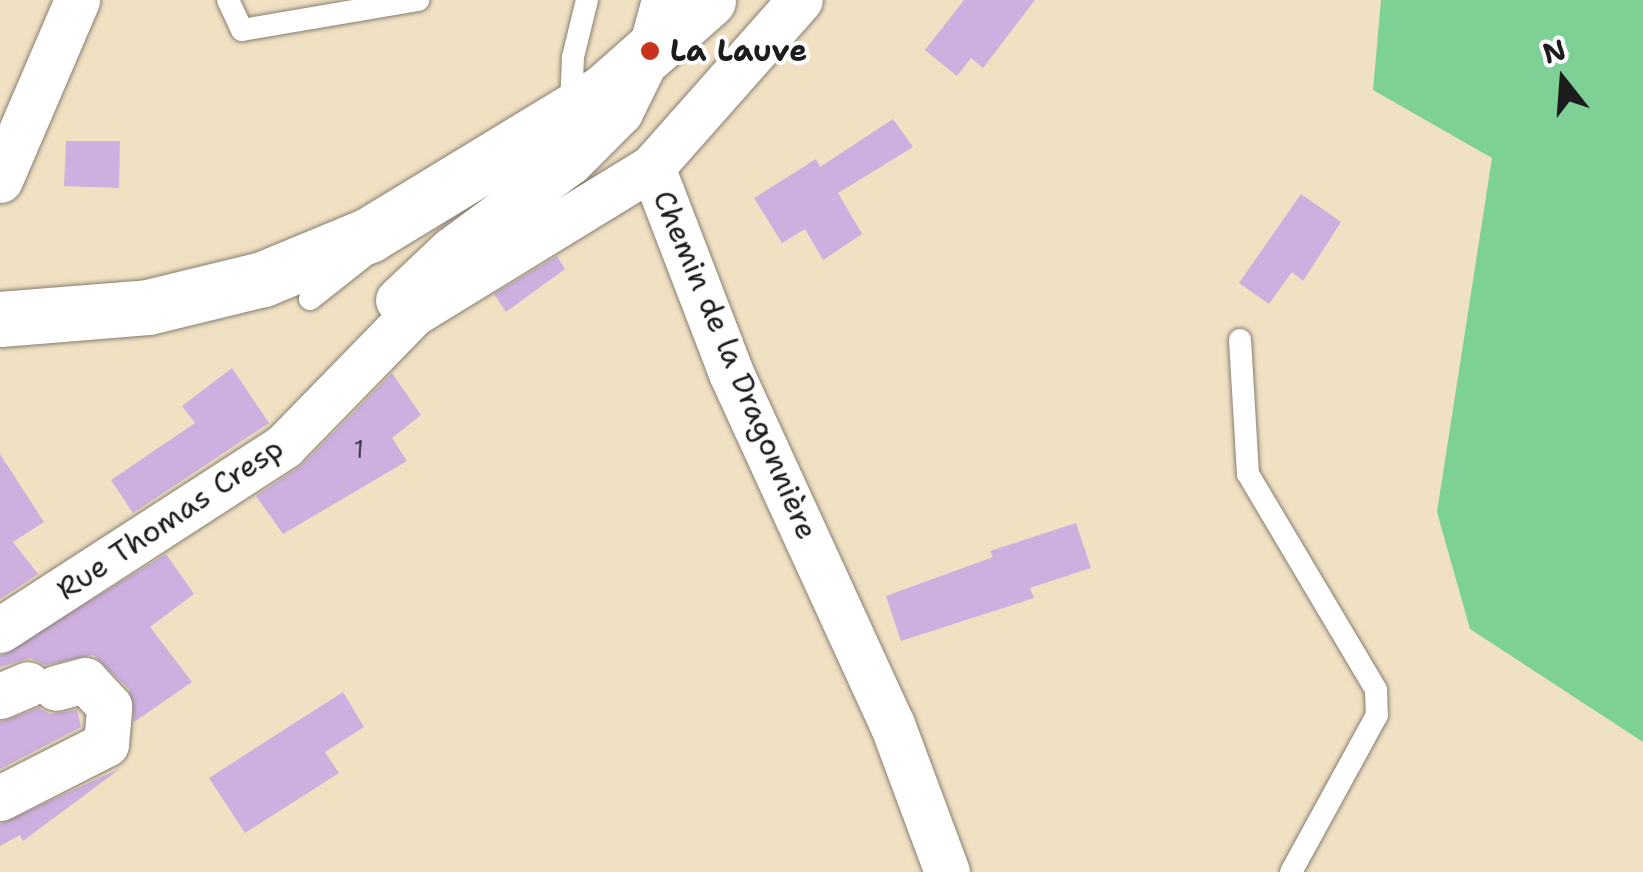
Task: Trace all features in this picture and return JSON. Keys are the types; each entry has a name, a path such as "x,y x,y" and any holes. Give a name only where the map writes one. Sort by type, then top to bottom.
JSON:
{"main road":[{"path":"0,318 148,307 263,278 368,236 571,111 657,26 708,0"}],"street":[{"path":"0,180 77,0"},
{"path":"652,166 800,0"},
{"path":"333,398 372,324 451,250 570,162 620,112 657,26"},
{"name":"Chemin de la Dragonnière","path":"333,398 414,313 652,166 732,373 892,724 947,872"},
{"name":"Rue Thomas Cresp","path":"0,630 241,476 333,398"},
{"path":"0,798 106,744 109,706 86,680 28,689"}],"lane":[{"path":"228,0 242,30 418,0"},
{"path":"571,111 573,57 586,0"},
{"path":"310,299 360,262 368,236"},
{"path":"1240,340 1248,474 1376,690 1377,715 1291,872"}],"green space":[{"path":"1381,0 1643,0 1643,742 1470,629 1437,512 1492,158 1373,90"}],"building":[{"path":"964,0 1035,0 983,68 971,58 957,76 925,50"},
{"path":"893,119 913,147 838,193 862,234 823,260 805,229 782,243 754,198 816,159 820,167"},
{"path":"66,141 120,141 119,188 64,186"},
{"path":"1301,194 1341,222 1303,281 1292,272 1269,304 1239,283"},
{"path":"557,256 565,269 506,312 494,294"},
{"path":"232,368 269,423 133,513 111,480 195,423 182,406"},
{"path":"392,373 421,415 392,438 407,461 283,534 256,496 302,465"},
{"path":"0,454 44,522 13,542 38,574 0,599"},
{"path":"1076,523 1091,568 1030,588 1034,598 901,641 886,596 993,557 990,551"},
{"path":"166,554 194,594 150,627 192,682 134,722 129,689 93,655 45,665 30,658 0,667 0,656"},
{"path":"343,692 364,727 325,752 339,773 245,833 209,778"},
{"path":"39,708 50,714 77,710 81,727 0,769 0,722"},
{"path":"121,768 23,841 20,835 0,846 0,824"}],"place":[{"name":"La Lauve","path":"650,51"}]}
